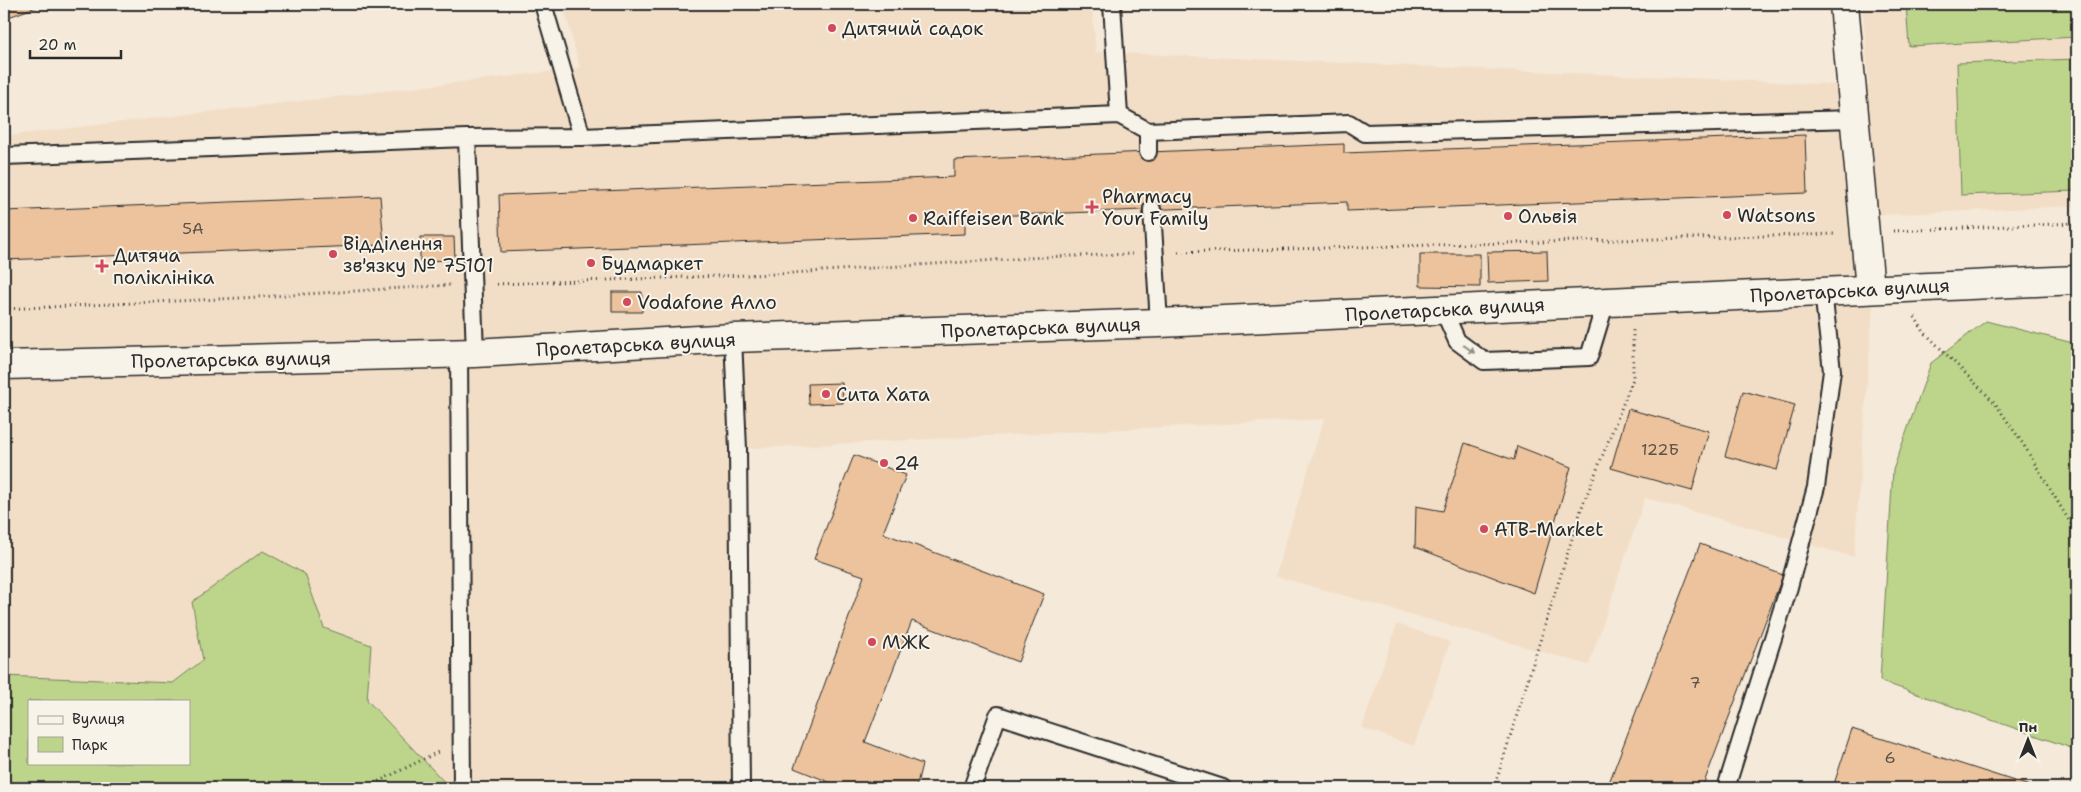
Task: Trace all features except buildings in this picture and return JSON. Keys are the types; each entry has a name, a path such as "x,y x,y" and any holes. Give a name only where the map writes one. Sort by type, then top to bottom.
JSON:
{"street":[{"path":"1844,4 1856,119 1870,289"},
{"name":"Пролетарська вулиця","path":"4,365 467,353 733,338 1159,323 2077,280"}],"lane":[{"path":"543,4 582,137"},
{"path":"1112,4 1119,114"},
{"path":"4,156 466,138 582,137 1119,114 1148,131 1349,123 1366,133 1856,119"},
{"path":"1148,131 1148,152"},
{"path":"462,788 467,353 472,285 466,138"},
{"path":"1152,210 1159,323"},
{"path":"1726,788 1789,587 1816,487 1832,371 1823,291"},
{"path":"1443,310 1457,341 1484,361 1573,358 1588,357 1619,301"},
{"path":"733,338 738,449 741,788"},
{"path":"972,788 998,715 1223,788"}],"path":[{"path":"4,309 472,285 776,274 1044,257 1507,242 1770,238 2077,223"},
{"path":"1897,288 1924,332 1995,404 2023,444 2077,534"},
{"path":"1494,788 1582,507 1633,379 1619,301"},
{"path":"365,788 462,740"}],"shaded area":[{"path":"563,4 1092,4 1096,52 1869,86 1862,4 2077,4 2077,206 1880,215 1854,557 1645,498 1589,665 1275,576 1324,419 738,449 741,788 450,788 367,700 371,645 323,628 305,574 192,602 203,660 173,683 4,676 4,136 580,68"},
{"path":"1397,624 1450,642 1414,746 1362,728"}],"green space":[{"path":"1906,4 2077,4 2077,37 1909,46"},
{"path":"2077,59 2077,191 1961,195 1957,63"},
{"path":"1986,321 2077,344 2077,750 1880,681 1893,470 1931,363"},
{"path":"263,551 305,574 324,628 371,645 367,700 450,788 4,788 4,676 173,683 203,660 192,602"}],"place":[{"name":"Дитячий садок","path":"832,28"},
{"name":"Pharmacy Your Family","path":"1092,207"},
{"name":"Watsons","path":"1727,215"},
{"name":"Ольвія","path":"1508,216"},
{"name":"Raiffeisen Bank","path":"913,218"},
{"name":"Відділення зв'язку № 75101","path":"333,254"},
{"name":"Будмаркет","path":"591,263"},
{"name":"Дитяча поліклініка","path":"102,266"},
{"name":"Vodafone Алло","path":"627,302"},
{"name":"Сита Хата","path":"826,394"},
{"name":"24","path":"884,463"},
{"name":"ATB-Market","path":"1484,529"},
{"name":"МЖК","path":"872,642"}]}
